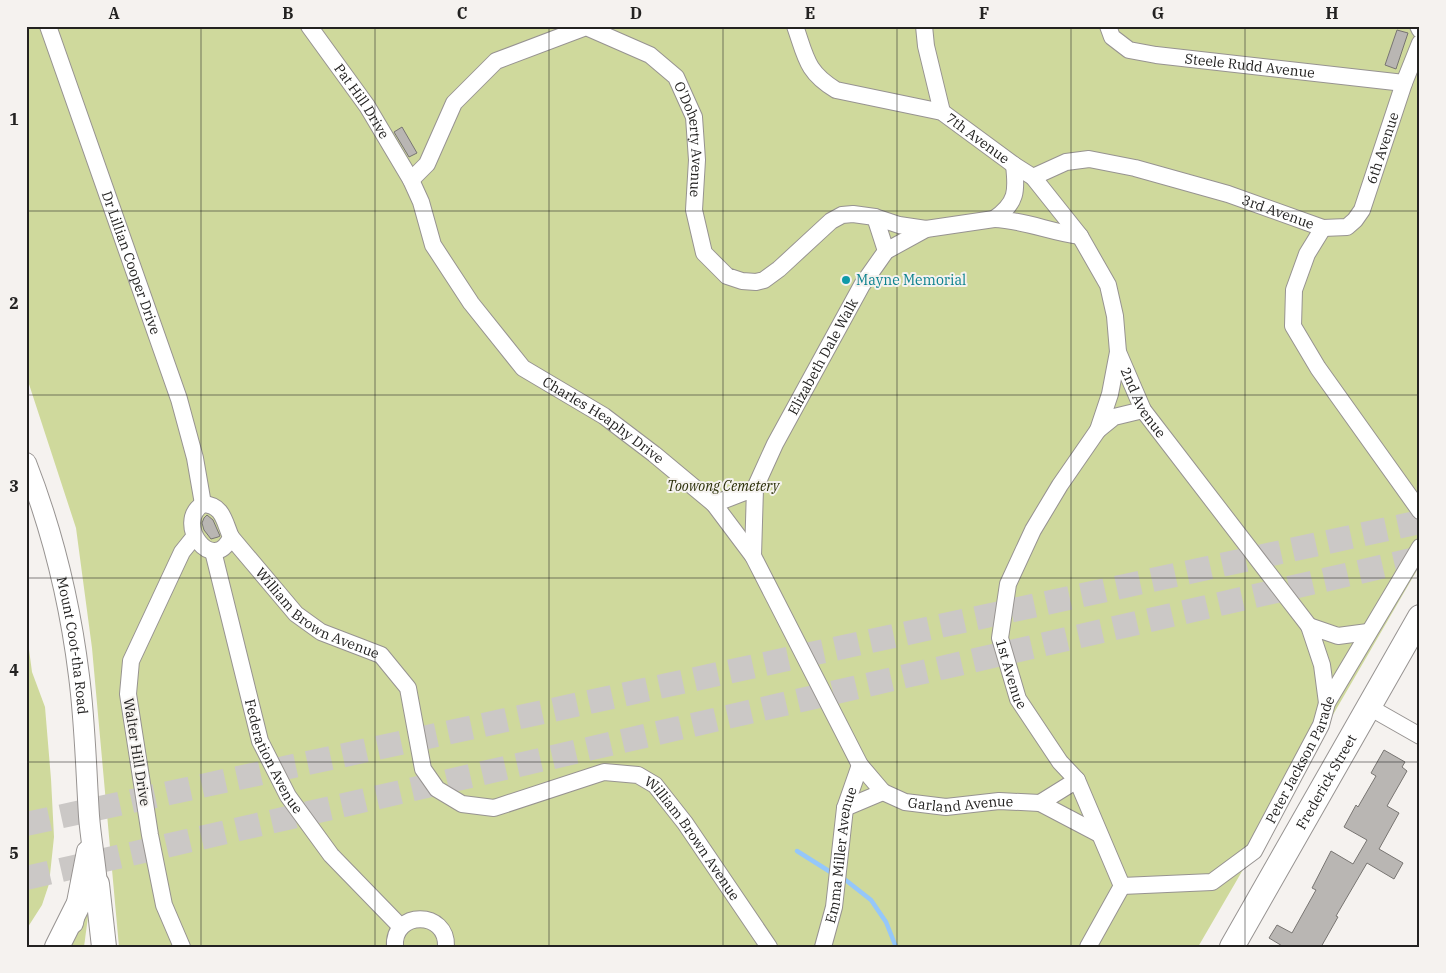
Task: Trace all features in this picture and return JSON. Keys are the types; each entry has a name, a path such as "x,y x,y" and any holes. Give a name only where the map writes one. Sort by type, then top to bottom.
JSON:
{"highway":[{"name":"Frederick Street","path":"1232,947 1420,617"},
{"path":"97,884 104,947"},
{"path":"57,947 77,907"}],"main road":[{"name":"Mount Coot-tha Road","path":"26,463 39,496 50,533 68,607 79,677 90,834 97,884 94,947"},
{"name":"Mount Coot-tha Road","path":"65,947 77,907 90,834"}],"street":[{"name":"Dr Lillian Cooper Drive","path":"48,26 179,399 195,458 203,504"},
{"name":"Pat Hill Drive","path":"309,26 366,106 411,180"},
{"path":"796,26 812,72 836,90 942,112 926,46 924,26"},
{"name":"Steele Rudd Avenue","path":"1108,26 1112,37 1129,50 1156,56 1404,83"},
{"path":"1418,26 1420,30"},
{"name":"O'Doherty Avenue","path":"411,180 427,164 454,103 496,62 585,27 650,55 676,77 694,117 697,160 694,210 704,253 727,276 742,281 756,282 764,280 780,269 831,221 842,215 853,214 875,217 899,225 926,230"},
{"name":"6th Avenue","path":"1323,228 1347,227 1362,210 1404,83 1420,43"},
{"name":"7th Avenue","path":"942,112 1014,165"},
{"name":"3rd Avenue","path":"1033,177 1066,162 1089,160 1135,168 1228,194 1323,228 1307,254 1294,290 1293,326 1318,368 1420,511"},
{"path":"994,219 1007,210 1014,197 1016,182 1014,165"},
{"name":"2nd Avenue","path":"1014,165 1033,177 1080,236 1108,285 1115,316 1118,352 1142,410 1310,626"},
{"name":"Charles Heaphy Drive","path":"411,180 421,202 434,245 471,303 523,368 604,416 654,454 714,504 753,556 860,765 884,792"},
{"path":"875,217 886,251"},
{"name":"Elizabeth Dale Walk","path":"755,488 775,444 839,326 862,285 886,251 926,230 994,219 1012,220 1058,233 1080,236"},
{"path":"1098,430 1110,394 1118,352"},
{"path":"1098,430 1114,417 1142,410"},
{"name":"1st Avenue","path":"1098,430 1032,530 1008,584 1000,638 1018,699 1060,762 1077,780 1122,886"},
{"path":"714,504 755,488 753,556"},
{"path":"203,504 213,505 220,511 231,537 227,545 220,550 213,551 203,548 194,537 193,515 197,508 203,504"},
{"name":"Walter Hill Drive","path":"182,947 164,905 150,835 128,694 131,661 182,552 194,537"},
{"name":"William Brown Avenue","path":"231,537 296,614 321,632 381,655 408,688 423,769 437,789 462,804 494,808 604,772 638,775 655,785 685,823 769,947"},
{"name":"Peter Jackson Parade","path":"1122,886 1212,882 1254,851 1321,725 1327,703 1420,547"},
{"name":"Federation Avenue","path":"213,551 260,741 288,796 331,855 401,927"},
{"path":"1310,626 1338,636 1368,632"},
{"path":"1310,626 1322,665 1327,703"},
{"path":"1369,707 1420,736"},
{"name":"Emma Miller Avenue","path":"823,947 834,907 845,808 860,765"},
{"path":"1040,803 1077,780"},
{"path":"845,808 884,792"},
{"name":"Garland Avenue","path":"884,792 905,802 946,807 999,801 1040,803"},
{"path":"1040,803 1099,834"},
{"path":"1088,947 1122,886"},
{"path":"395,947 397,933 401,927 408,921 417,918 434,922 445,936 446,947"}],"green space":[{"name":"Toowong Cemetery","path":"26,26 1420,26 1420,565 1198,947 119,947 92,648 76,528 26,375"},
{"path":"26,627 32,672 45,707 54,837 49,884 42,905 26,930"},
{"path":"89,909 84,947 70,947 74,933"}],"building":[{"path":"1397,30 1408,33 1396,69 1385,65"},
{"path":"402,127 417,153 409,157 394,132"},
{"path":"207,515 213,520 220,536 211,539 204,530 202,523"},
{"path":"1384,750 1405,762 1402,767 1407,771 1387,806 1399,813 1379,849 1403,863 1394,879 1367,863 1336,916 1338,917 1321,947 1284,947 1269,938 1277,925 1292,933 1316,890 1312,888 1331,851 1353,864 1367,840 1344,827 1356,805 1358,807 1376,776 1371,773"}],"waterway":[{"path":"797,851 832,873"},
{"path":"843,878 871,900 886,922 896,947"}],"tunnel":[{"path":"26,824 1420,522"},
{"path":"26,878 1420,558"}],"place":[{"name":"Mayne Memorial","path":"846,280"}]}
